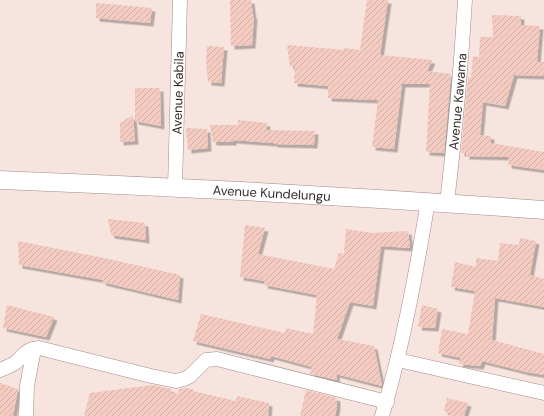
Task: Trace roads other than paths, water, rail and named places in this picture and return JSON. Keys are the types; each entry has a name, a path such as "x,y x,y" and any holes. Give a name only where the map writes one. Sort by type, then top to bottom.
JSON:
{"street":[{"name":"Avenue Kabila","path":"175,187 180,0"},
{"name":"Avenue Kawama","path":"446,202 458,108 465,0"},
{"name":"Avenue Kundelungu","path":"0,180 175,187 446,202 544,210"},
{"path":"382,416 398,360 420,251 428,201"},
{"path":"0,370 16,362 25,352 34,348 176,381 184,380 190,376 206,360 217,360 387,402"},
{"path":"26,416 27,386 34,348"},
{"path":"398,360 544,392"}]}
